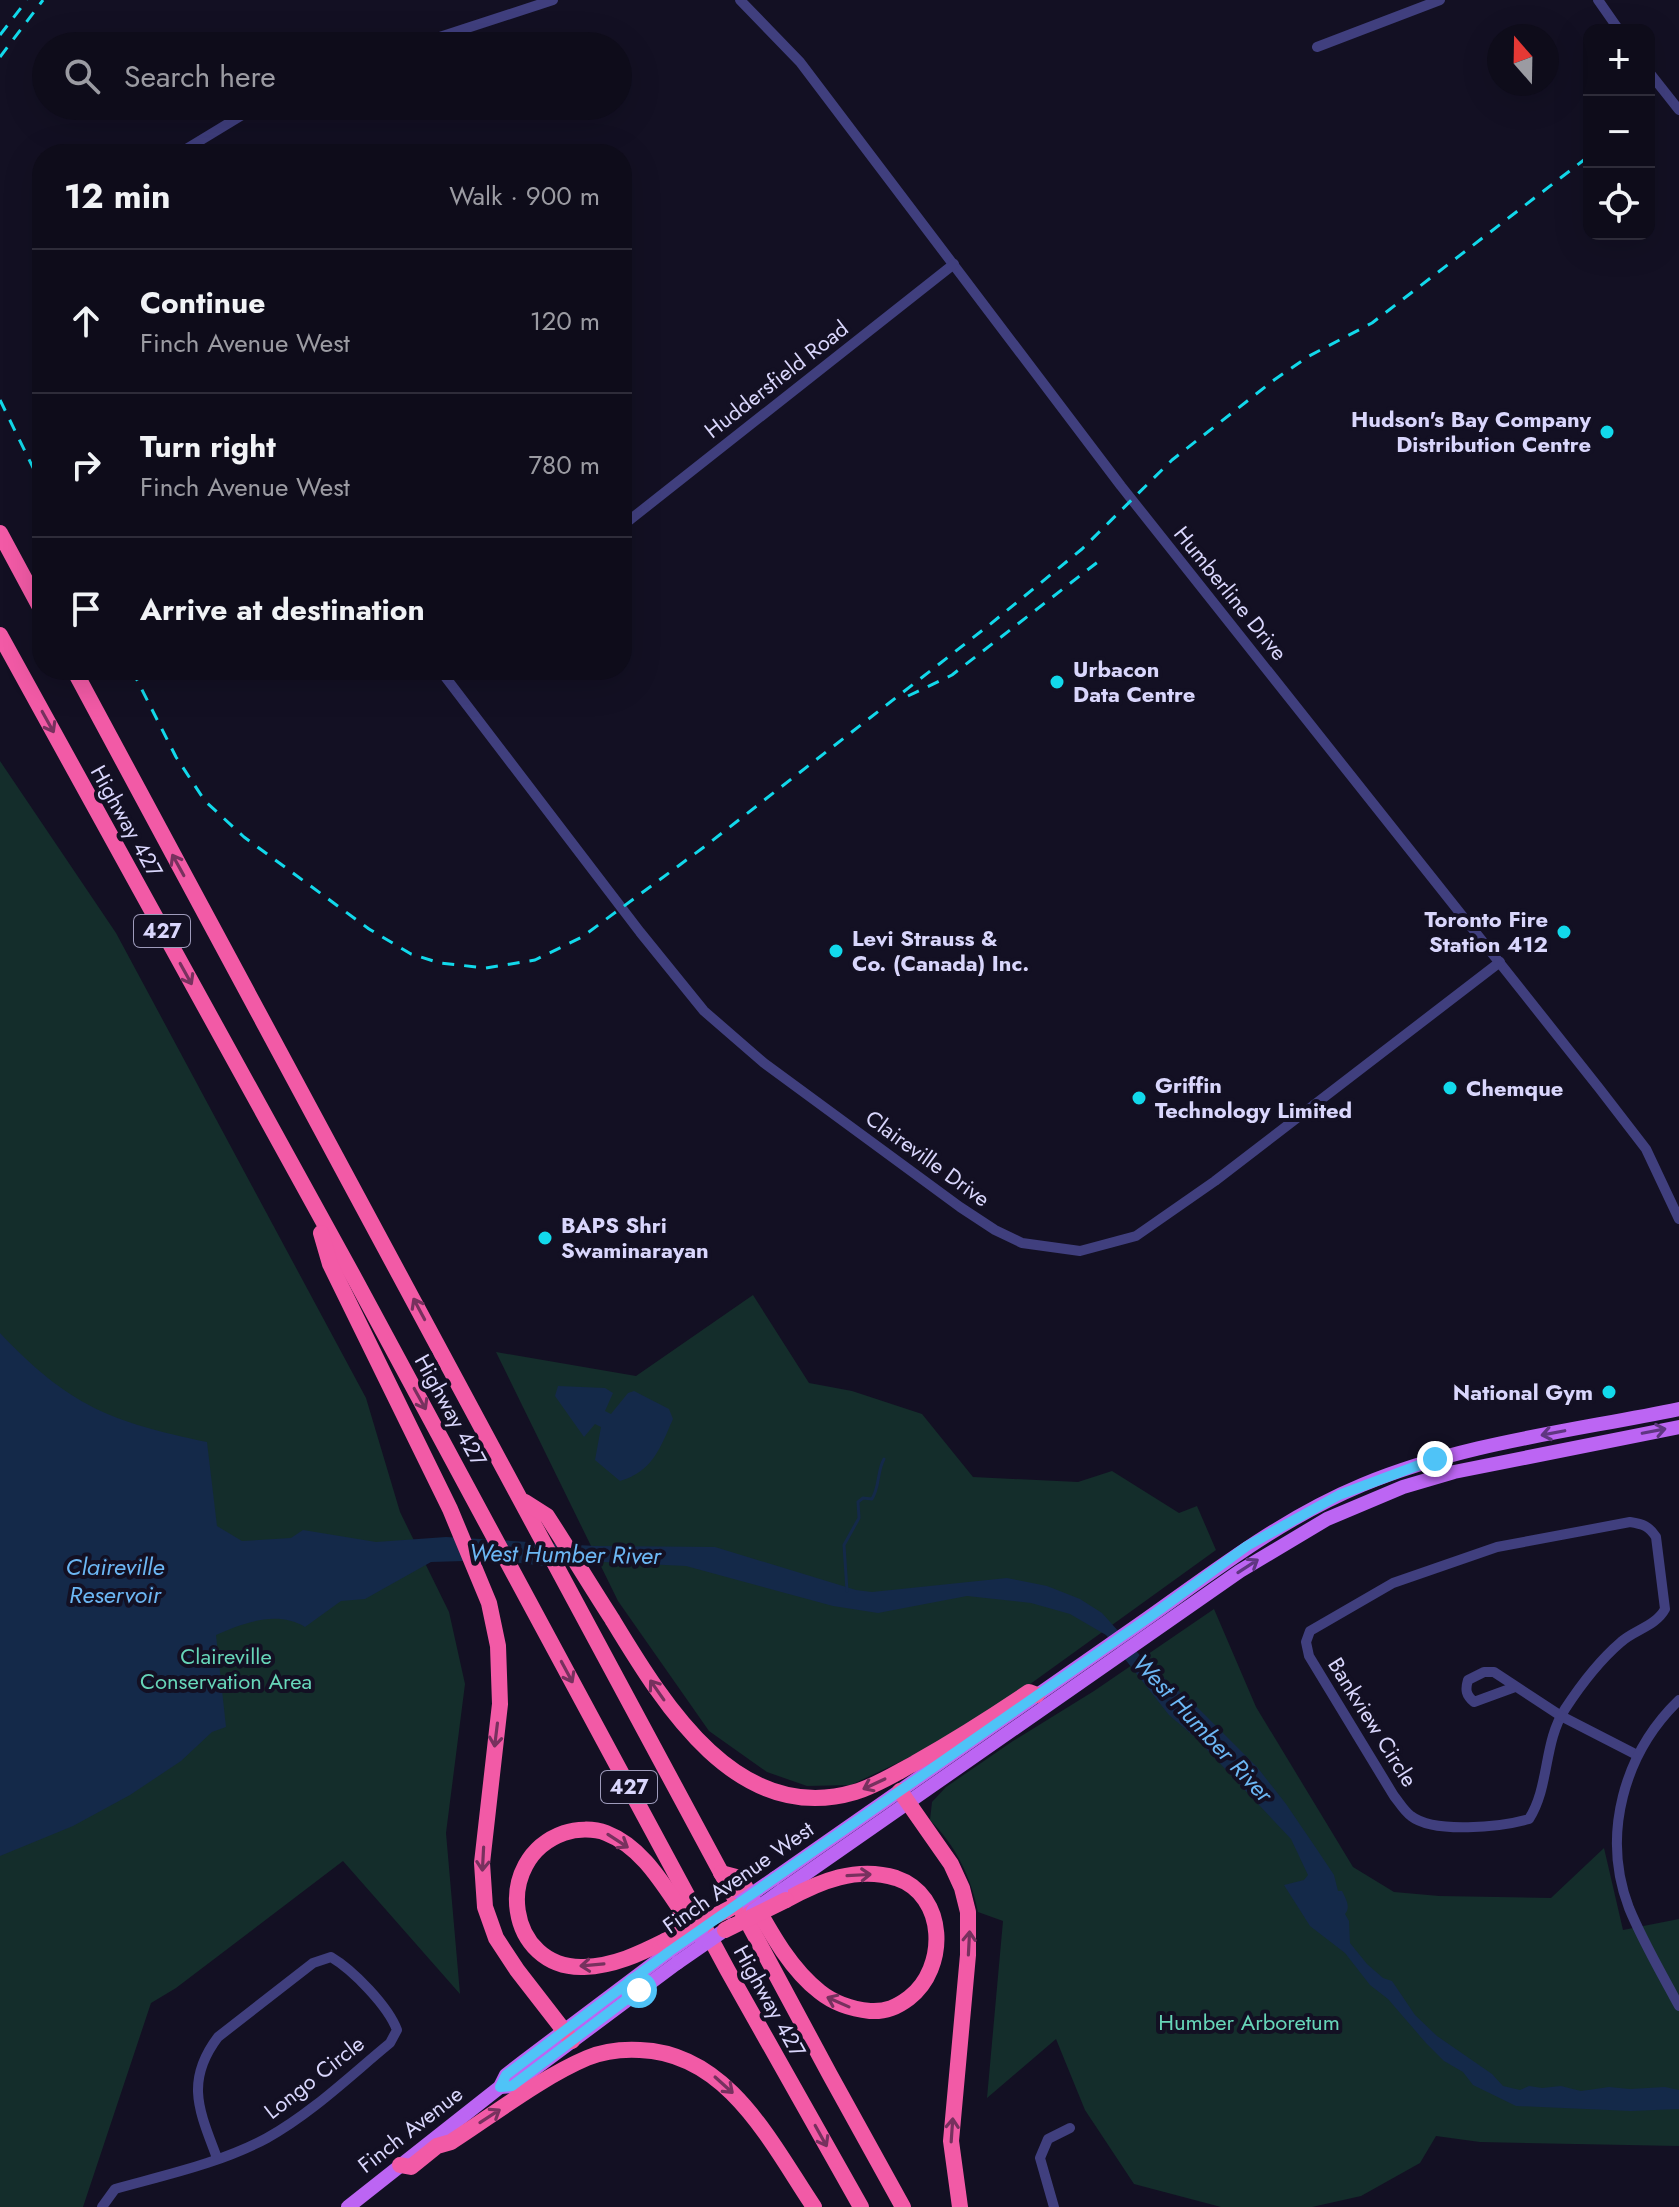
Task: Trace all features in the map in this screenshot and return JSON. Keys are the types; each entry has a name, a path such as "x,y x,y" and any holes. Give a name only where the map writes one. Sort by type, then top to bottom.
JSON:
{"highway":[{"path":"0,533 32,592"},
{"name":"Highway 427","path":"0,635 479,1508 728,1971 861,2207"},
{"name":"Highway 427","path":"79,680 903,2207"},
{"path":"315,1208 330,1264 450,1509 489,1603 498,1646 500,1704 482,1863 485,1907 496,1938 567,2036"},
{"path":"522,1500 547,1516 659,1694 702,1746 726,1766 768,1789 796,1797 827,1797 864,1789 930,1754 1029,1692 1037,1695"},
{"path":"904,1796 951,1864 968,1912 968,1955 951,2141 960,2207"},
{"path":"728,1971 637,1853 606,1833 584,1830 552,1837 535,1850 520,1874 516,1888 516,1907 523,1930 541,1953 558,1962 582,1967 670,1952 735,1906"},
{"path":"721,1873 740,1878 782,1949 817,1990 836,2004 861,2010 892,2009 921,1989 938,1949 935,1918 919,1892 898,1879 869,1873 781,1890 725,1930"},
{"path":"400,2165 411,2167 437,2146 451,2142 584,2059 620,2050 655,2051 685,2059 706,2071 742,2102 814,2207"}],"main road":[{"name":"Finch Avenue West","path":"904,1796 1155,1621 1272,1531 1316,1506 1375,1480 1460,1453 1679,1409"},
{"name":"Finch Avenue West","path":"1155,1621 1285,1542 1379,1496 1427,1479 1485,1464 1679,1427"},
{"name":"Finch Avenue West","path":"735,1906 781,1890 1037,1695 1086,1670"},
{"name":"Finch Avenue West","path":"500,2087 506,2075 528,2065 567,2036 670,1952 725,1930"},
{"name":"Finch Avenue","path":"348,2207 500,2087"}],"street":[{"path":"455,32 553,0"},
{"name":"Humberline Drive","path":"740,0 800,62 1131,499 1646,1149 1679,1219"},
{"path":"1317,47 1440,0"},
{"path":"1598,0 1615,24"},
{"path":"1655,80 1679,110"},
{"path":"194,144 234,120"},
{"name":"Huddersfield Road","path":"632,518 954,264"},
{"name":"Claireville Drive","path":"448,680 704,1011 764,1063 960,1207 1022,1243 1080,1251 1136,1236 1215,1181 1500,962"},
{"name":"Bankview Circle","path":"1630,1522 1643,1524 1656,1537 1665,1609 1661,1617 1622,1641 1561,1716 1545,1767 1540,1801 1529,1819 1511,1824 1434,1826 1411,1816 1394,1796 1309,1656 1306,1642 1310,1631 1323,1621 1393,1583 1497,1547 1630,1522"},
{"path":"1515,1687 1561,1716 1637,1755"},
{"path":"1679,1700 1637,1755 1618,1810 1620,1871 1628,1905 1679,2006"},
{"name":"Longo Circle","path":"102,2207 115,2189 217,2158 268,2137 319,2102 390,2043 397,2030 389,2013 341,1962 331,1957 313,1963 218,2037 209,2049 197,2086 198,2105 217,2158"},
{"path":"1054,2207 1040,2158 1048,2139 1070,2128"}],"green space":[{"name":"Claireville Conservation Area","path":"0,761 116,933 366,1398 400,1512 449,1612 465,1684 446,1833 460,1994 343,1861 176,1988 151,2003 83,2207 0,2207"},
{"path":"753,1295 809,1383 852,1391 922,1414 973,1477 1078,1482 1112,1471 1179,1513 1197,1506 1216,1550 997,1708 927,1749 851,1785 807,1786 767,1772 709,1731 618,1601 496,1352 636,1376"},
{"name":"Humber Arboretum","path":"1214,1609 1256,1707 1353,1867 1394,1892 1551,1898 1604,1848 1623,1930 1679,1919 1679,2146 1480,2142 1436,2136 1420,2163 1361,2196 1312,2207 1221,2207 1134,2184 1085,2110 1056,2039 987,2098 1003,1921 978,1912 961,1863 930,1820 932,1802 946,1787 1013,1741 1094,1691"}],"water":[{"name":"Claireville Reservoir","path":"0,1333 48,1378 93,1407 144,1427 207,1442 217,1526 242,1541 291,1538 303,1530 376,1542 446,1537 595,1546 715,1547 856,1590 872,1592 1007,1578 1047,1586 1080,1599 1102,1613 1146,1662 1257,1767 1334,1875 1338,1891 1342,1891 1347,1903 1345,1914 1349,1921 1350,1943 1367,1964 1383,1978 1392,1981 1415,2015 1437,2036 1492,2074 1503,2086 1520,2090 1529,2086 1561,2086 1581,2091 1609,2087 1665,2087 1679,2090 1679,2109 1631,2111 1516,2106 1473,2085 1463,2072 1444,2061 1426,2043 1388,1999 1370,1985 1345,1953 1310,1926 1284,1885 1304,1880 1308,1875 1291,1839 1197,1739 1169,1715 1106,1635 1070,1614 1031,1603 967,1596 878,1613 833,1606 686,1566 603,1562 544,1566 496,1560 431,1562 365,1599 341,1601 305,1627 283,1619 260,1620 216,1635 226,1727 212,1732 181,1761 130,1795 73,1826 0,1856"},
{"path":"558,1386 605,1388 613,1393 605,1411 611,1414 628,1393 634,1391 669,1409 673,1419 648,1465 620,1481 595,1460 601,1427 595,1424 584,1437 555,1396"}],"waterway":[{"path":"847,1591 844,1545 859,1518 858,1502 863,1498 872,1499 875,1494 884,1459"}],"railway":[{"path":"0,35 27,0"},
{"path":"0,57 43,0"},
{"path":"137,680 176,757 205,801 244,837 369,929 411,954 440,963 486,968 535,960 582,937 704,847 988,626 1082,549 1172,460 1274,380 1309,356 1372,323 1583,161"},
{"path":"0,400 32,466"},
{"path":"908,696 952,675 1099,561"}],"place":[{"name":"Hudson's Bay Company Distribution Centre","path":"1607,432"},
{"name":"Urbacon Data Centre","path":"1057,682"},
{"name":"Toronto Fire Station 412","path":"1564,932"},
{"name":"Levi Strauss & Co. (Canada) Inc.","path":"836,951"},
{"name":"Chemque","path":"1450,1088"},
{"name":"Griffin Technology Limited","path":"1139,1098"},
{"name":"BAPS Shri Swaminarayan","path":"545,1238"},
{"name":"National Gym","path":"1609,1392"}],"route":[{"path":"639,1990 512,2086 500,2087 506,2075 641,1972 1247,1546 1339,1495 1435,1459"}],"water label":[{"name":"West Humber River","path":"565,1554"},
{"name":"West Humber River","path":"1203,1728"}]}
